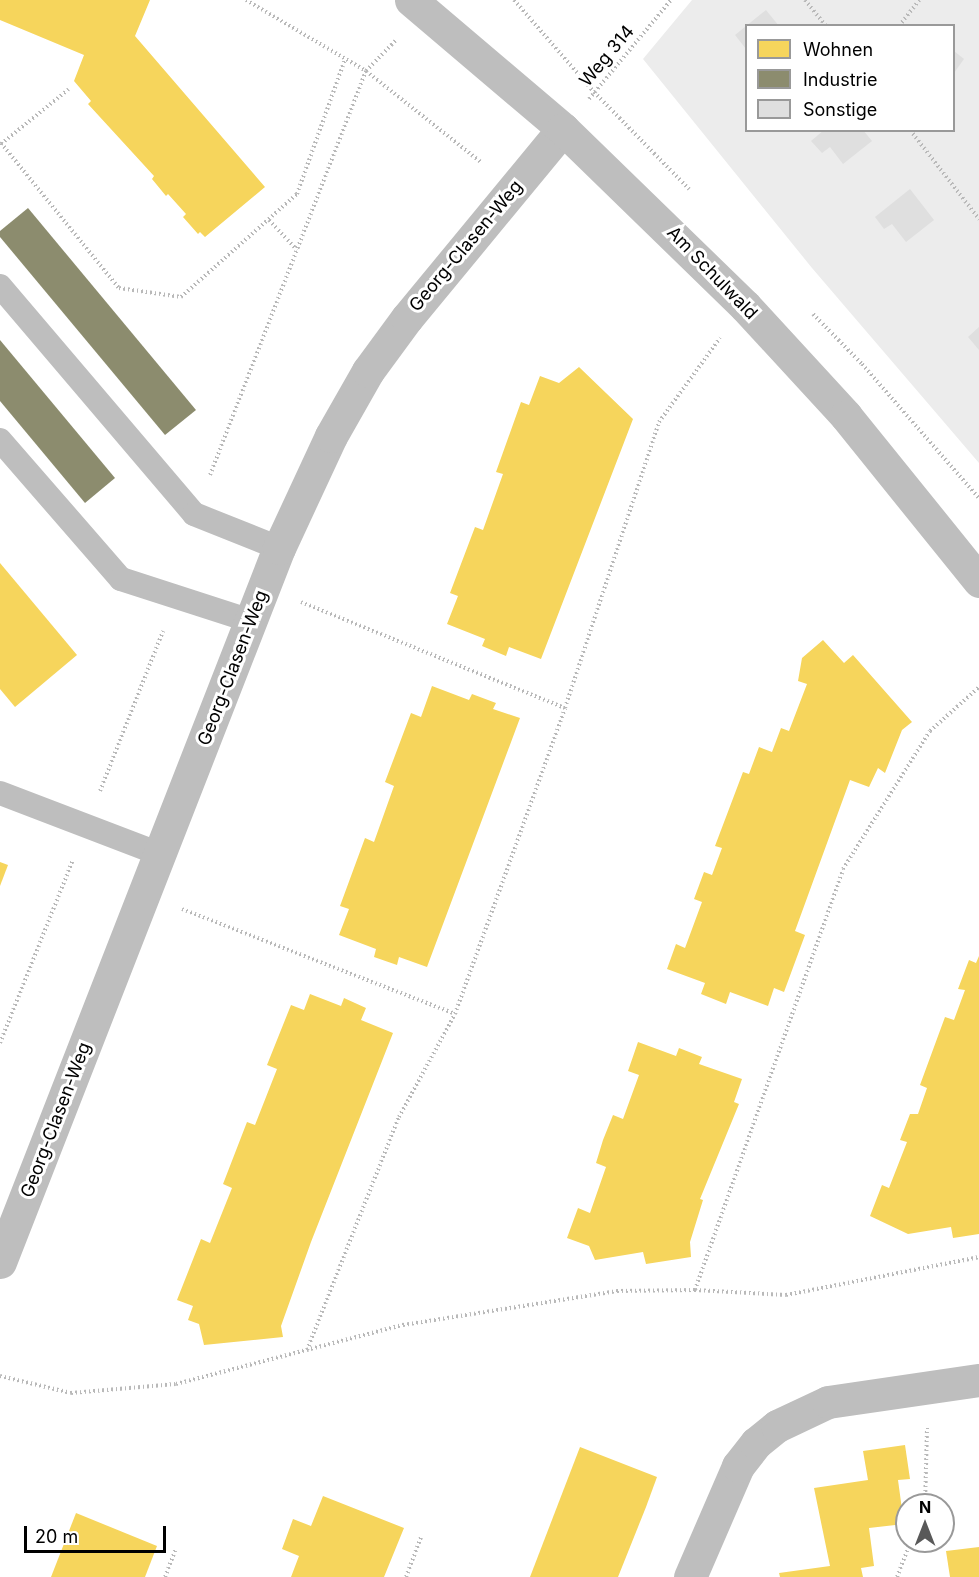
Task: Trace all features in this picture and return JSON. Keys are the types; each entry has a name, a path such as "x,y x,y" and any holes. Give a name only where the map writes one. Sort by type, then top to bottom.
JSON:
{"street":[{"name":"Am Schulwald","path":"411,0 563,129 745,306 846,416 979,581"},
{"name":"Georg-Clasen-Weg","path":"0,1262 279,548 331,436 368,371 406,318 563,129"},
{"path":"690,1577 738,1466 756,1443 777,1426 828,1402 979,1380"}],"lane":[{"path":"0,286 194,514 279,548"},
{"path":"0,440 121,579 251,621"},
{"path":"0,793 160,854"}],"path":[{"path":"246,0 345,58 515,188"},
{"name":"Weg 314","path":"563,129 670,0"},
{"path":"805,0 824,24"},
{"path":"901,24 919,0"},
{"path":"69,89 1,144 119,288 181,297 297,194 345,58"},
{"path":"912,132 979,219"},
{"path":"268,220 297,250"},
{"path":"308,1350 399,1118 455,1014 565,708 659,422 745,306"},
{"path":"264,587 565,708"},
{"path":"695,1290 843,868 930,731 979,687"},
{"path":"145,895 455,1014"},
{"path":"0,1376 71,1393 176,1384 403,1325 617,1291 695,1290 786,1295 979,1257"},
{"path":"926,1493 927,1387"},
{"path":"406,1577 421,1537"},
{"path":"165,1577 176,1548"},
{"path":"897,1577 906,1553"}],"shaded area":[{"path":"692,0 979,0 979,463 812,268 643,59"}],"building: Wohnen":[{"path":"0,0 150,0 135,36 265,187 205,237 200,232 198,234 183,217 186,214 168,194 166,196 152,179 154,176 88,104 91,101 74,81 84,55 0,20"},
{"path":"579,367 633,419 541,659 509,647 506,656 482,646 485,639 447,624 458,596 450,593 475,527 483,530 503,474 496,472 521,402 529,405 540,376 559,383"},
{"path":"0,563 77,655 15,707 0,689"},
{"path":"823,640 844,663 853,655 912,722 902,730 885,773 878,768 869,787 850,780 795,931 805,935 784,992 774,988 768,1006 730,992 726,1004 701,994 705,983 667,969 676,944 685,948 702,902 694,899 704,872 712,875 722,848 715,846 743,772 749,774 759,747 772,752 781,728 789,731 807,684 798,681 802,658"},
{"path":"432,686 469,700 472,694 496,703 493,709 520,718 427,967 399,957 397,965 374,957 376,949 339,935 349,909 340,906 365,838 374,842 394,786 385,782 411,713 421,717"},
{"path":"0,862 8,865 0,886"},
{"path":"979,956 979,1234 953,1238 951,1227 908,1234 870,1216 882,1185 889,1188 907,1142 900,1140 910,1114 918,1114 927,1088 920,1085 945,1017 954,1020 965,990 958,989 969,960 976,963"},
{"path":"310,994 341,1006 344,998 366,1008 361,1020 393,1033 311,1242 281,1326 283,1337 204,1345 199,1324 188,1320 193,1306 177,1300 201,1239 210,1243 232,1188 223,1184 247,1122 255,1125 277,1069 267,1065 291,1005 304,1010"},
{"path":"638,1042 676,1056 679,1048 702,1057 699,1064 742,1079 734,1102 739,1104 700,1199 703,1200 690,1242 691,1257 646,1264 643,1252 595,1260 589,1246 567,1238 578,1208 590,1213 606,1167 596,1163 603,1140 613,1115 623,1119 639,1075 628,1071"},
{"path":"905,1445 910,1479 898,1480 900,1493 895,1493 895,1525 869,1528 874,1566 861,1568 863,1577 780,1577 779,1573 830,1566 814,1488 868,1480 863,1451"},
{"path":"580,1447 657,1477 646,1507 618,1577 530,1577"},
{"path":"323,1496 404,1528 384,1577 291,1577 299,1556 282,1549 293,1519 311,1526"},
{"path":"76,1513 157,1546 145,1577 51,1577"},
{"path":"979,1547 979,1577 950,1577 946,1553 955,1553 955,1550"}],"building: Industrie":[{"path":"28,208 196,410 165,435 0,237 0,231"},
{"path":"0,340 115,478 85,503 0,401"}],"building: Sonstige":[{"path":"766,10 777,24 748,24"},
{"path":"745,27 745,48 735,35"},
{"path":"955,52 964,59 955,72"},
{"path":"822,132 865,132 872,141 843,164 830,147 822,153 811,141"},
{"path":"910,189 934,220 906,242 892,224 884,229 875,217"},
{"path":"979,327 979,350 968,337"}]}
